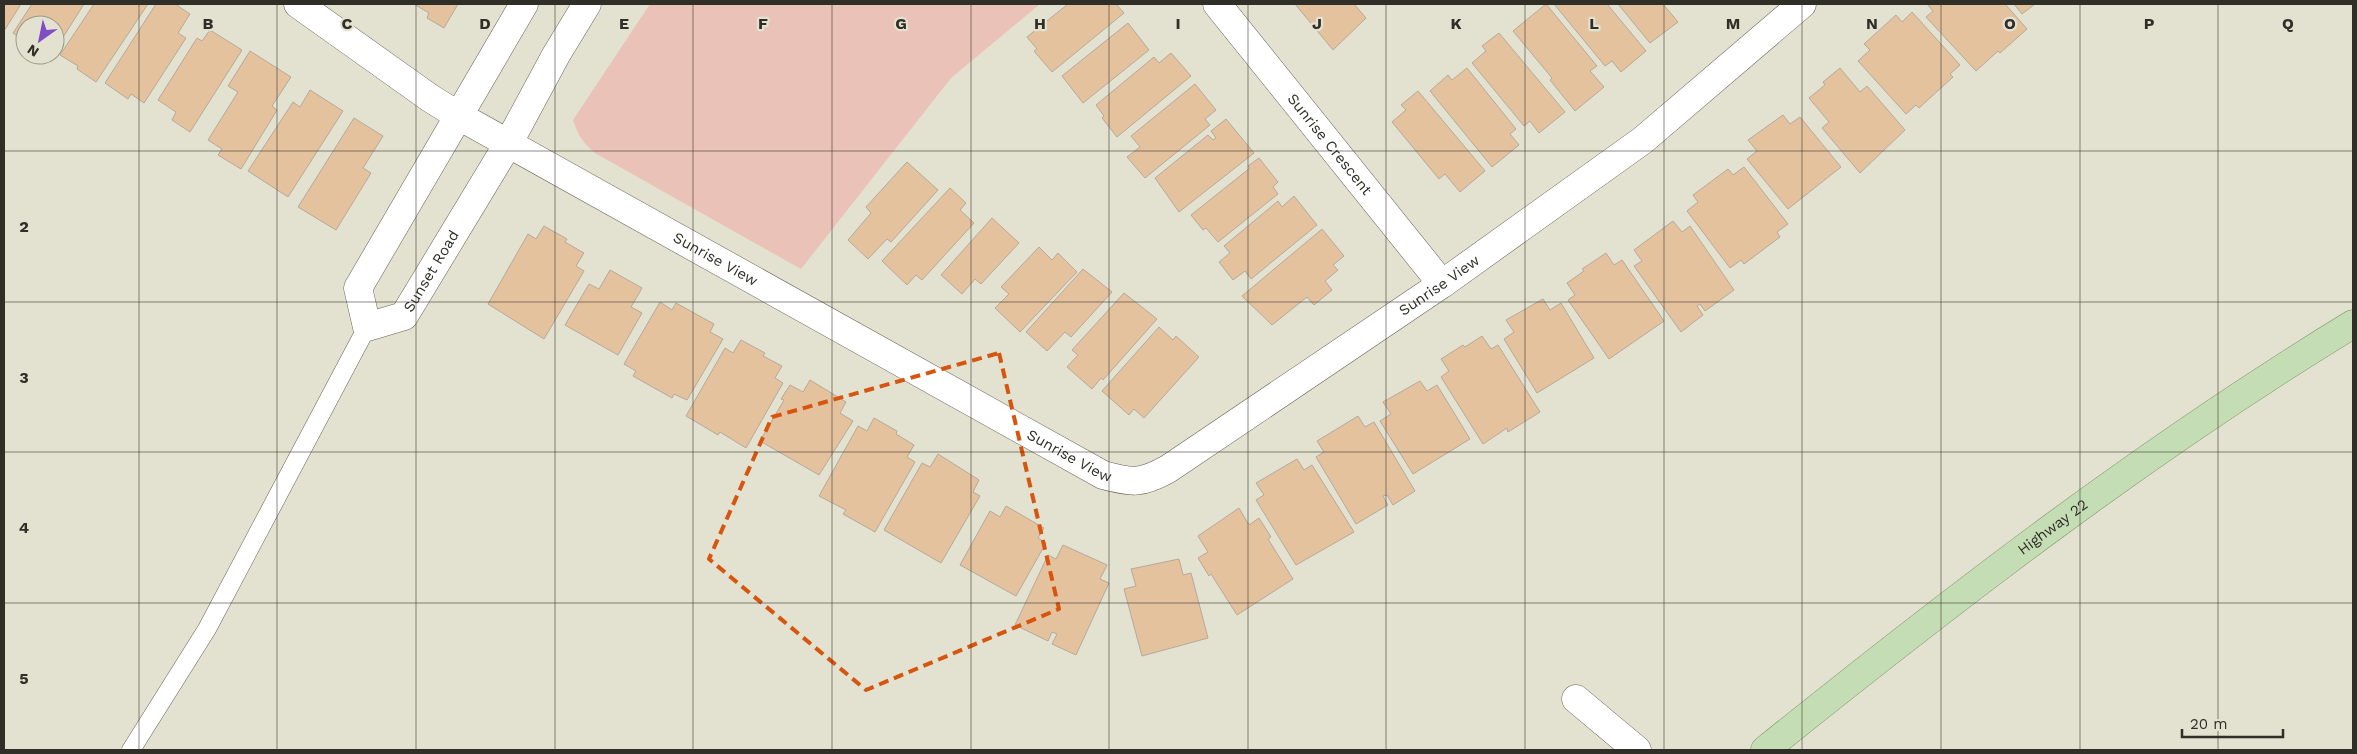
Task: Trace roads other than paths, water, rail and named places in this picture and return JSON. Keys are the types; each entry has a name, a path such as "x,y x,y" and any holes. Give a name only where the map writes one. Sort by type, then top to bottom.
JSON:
{"main road":[{"name":"Highway 22","path":"1765,750 1896,644 2102,490 2353,324"}],"street":[{"name":"Sunrise View","path":"298,4 430,98 459,116 1104,475 1128,482 1148,480 1168,469 1442,284 1643,140 1802,4"},
{"path":"367,327 358,288 524,4"},
{"name":"Sunset Road","path":"367,327 404,316 508,144 556,55 587,4"},
{"name":"Sunrise Crescent","path":"1217,4 1420,253 1442,284"},
{"path":"1576,699 1637,750"}],"lane":[{"path":"130,750 207,629 367,327"}]}
